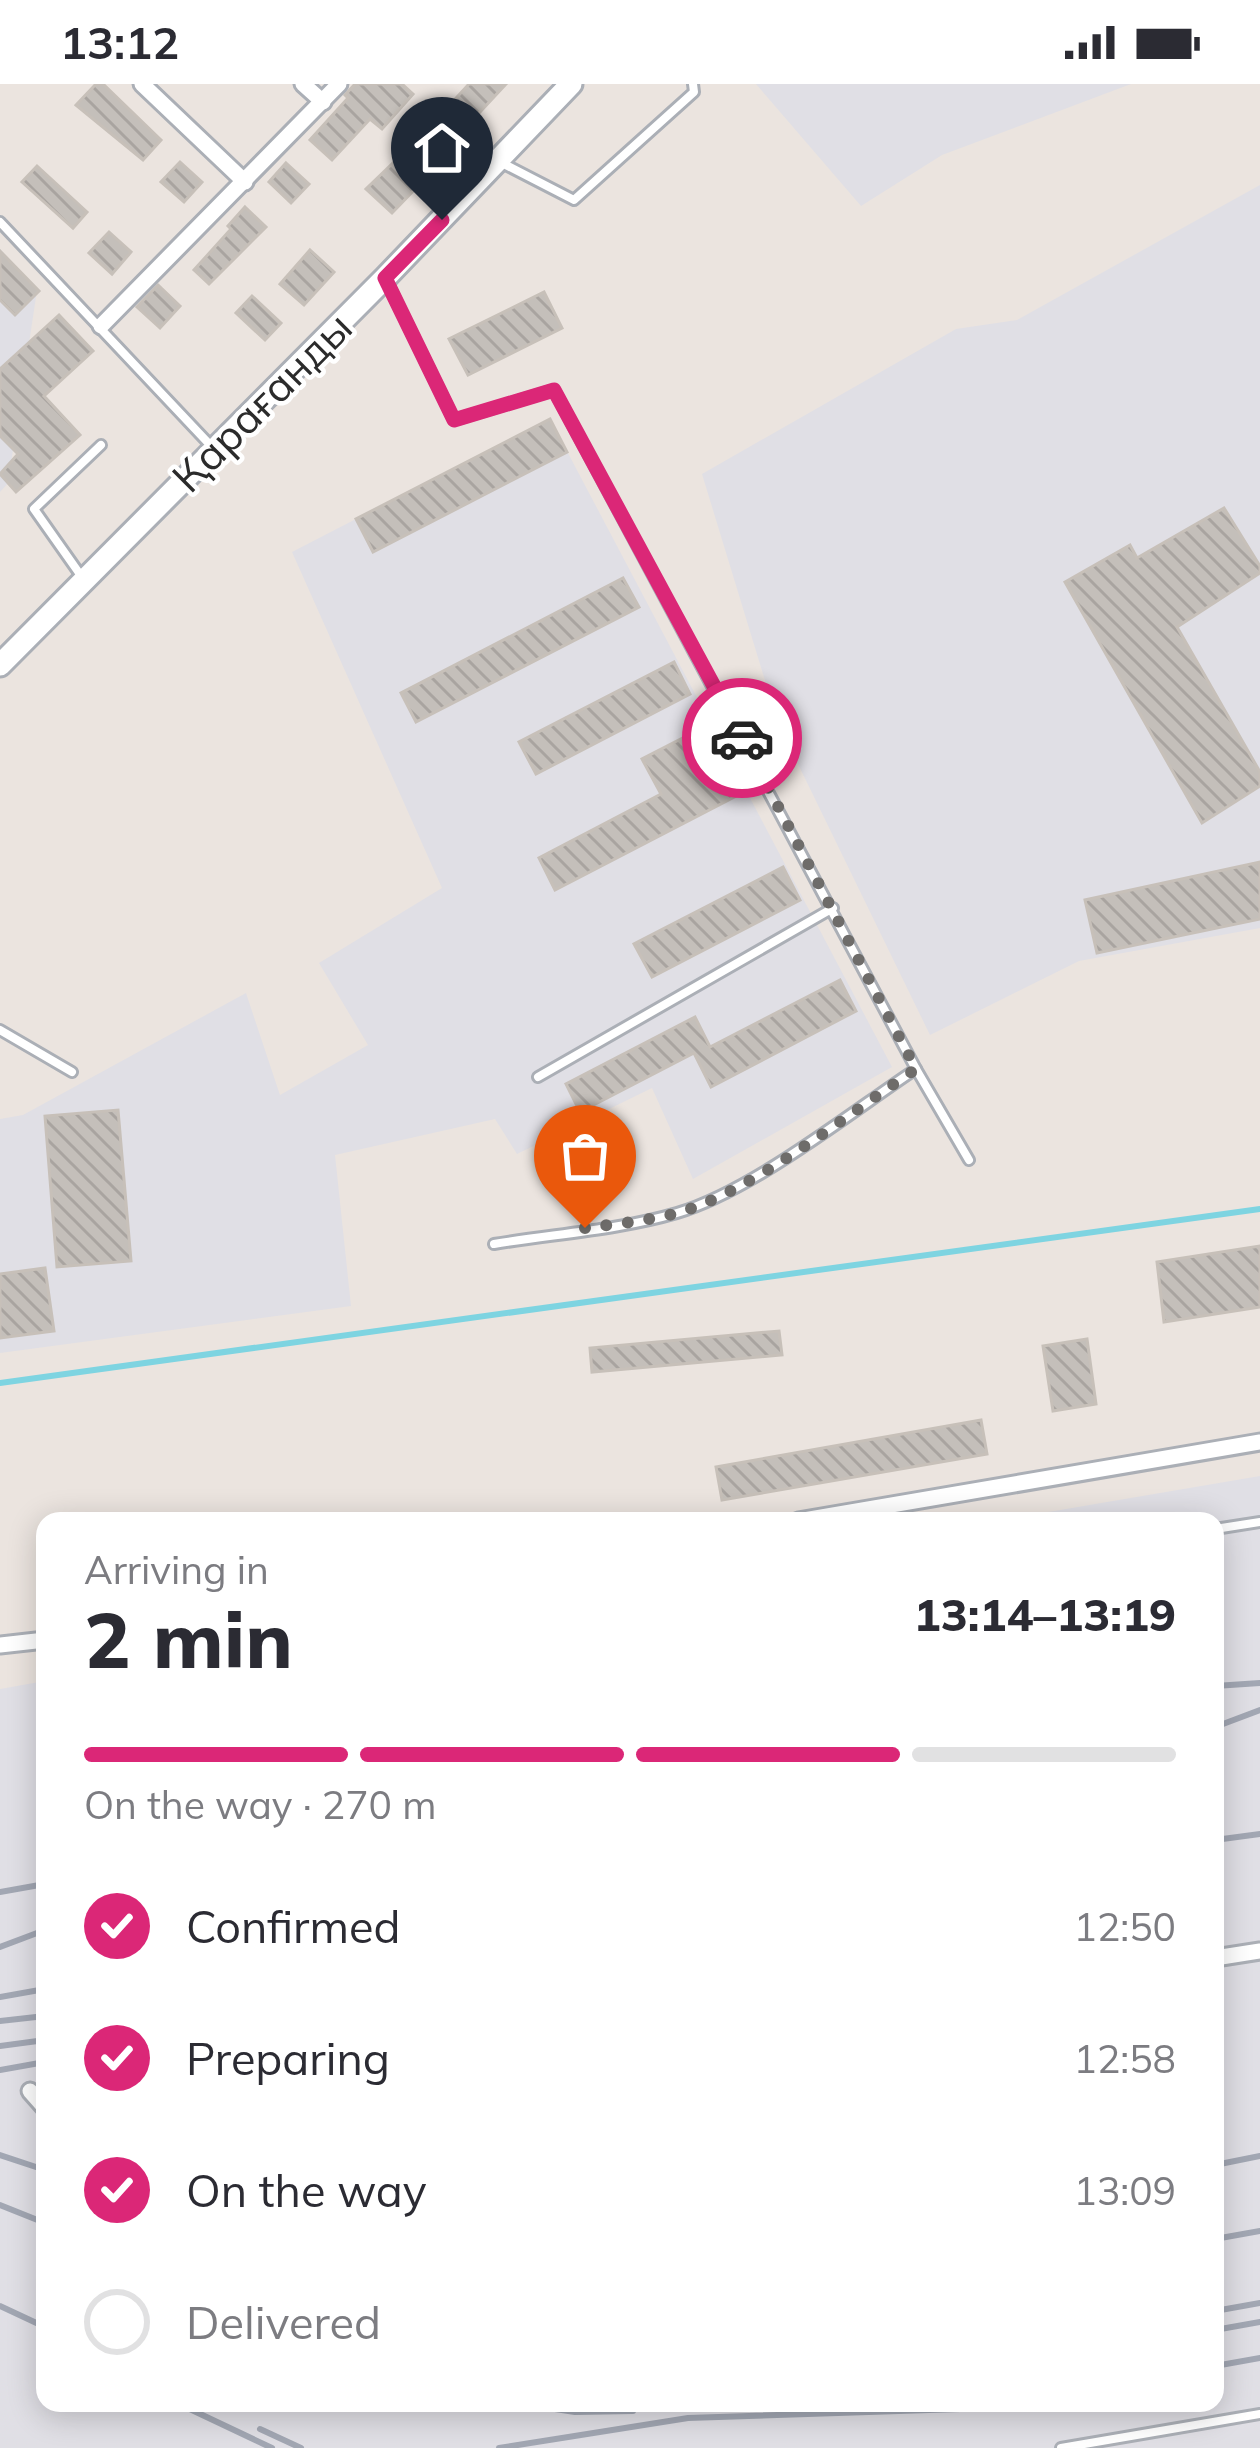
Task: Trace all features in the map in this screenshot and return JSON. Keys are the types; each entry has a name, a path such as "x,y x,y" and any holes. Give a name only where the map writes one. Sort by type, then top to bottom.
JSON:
{"main road":[{"name":"Қарағанды","path":"0,664 571,84"}],"street":[{"path":"142,84 245,182"},
{"path":"302,84 323,102"},
{"path":"101,326 339,84"},
{"path":"851,1512 1260,1442"},
{"path":"0,1645 36,1641"},
{"path":"1224,1957 1260,1951"},
{"path":"30,2091 36,2098"}],"lane":[{"path":"498,161 574,200 694,92 693,84"},
{"path":"0,222 214,448"},
{"path":"385,278 454,420 554,390 969,1160"},
{"path":"85,581 34,509 100,446"},
{"path":"538,1077 833,908"},
{"path":"0,1030 72,1072"},
{"path":"494,1244 676,1213 706,1202 751,1178 916,1069"},
{"path":"1224,1528 1260,1522"},
{"path":"1061,2448 1260,2414"}],"shaded area":[{"path":"756,84 1131,84 942,155 861,206"},
{"path":"1260,185 1260,928 1079,961 930,1035 778,723 702,474 956,329 1017,320"},
{"path":"0,249 37,290 8,483 0,492"},
{"path":"550,419 892,1067 693,1179 652,1088 517,1154 495,1119 335,1155 351,1306 0,1353 0,1119 23,1115 246,993 280,1095 368,1045 319,963 442,888 292,552"},
{"path":"1260,1476 1260,2448 0,2448 0,1689 36,1683 36,2412 1224,2412 1224,1512 1048,1512"}],"building":[{"path":"96,84 103,84 161,140 143,160 76,105"},
{"path":"355,84 402,84 413,94 382,129 370,119 332,160 310,140"},
{"path":"469,84 506,84 468,125 448,107"},
{"path":"422,135 446,157 392,213 366,189"},
{"path":"180,162 202,182 184,202 161,182"},
{"path":"286,163 309,184 291,203 269,182"},
{"path":"37,166 87,212 73,228 22,182"},
{"path":"245,207 266,227 209,284 194,270"},
{"path":"109,232 131,252 112,274 89,253"},
{"path":"310,250 334,272 304,305 280,284"},
{"path":"0,251 39,291 15,315 0,300"},
{"path":"158,285 180,306 160,328 137,307"},
{"path":"544,292 562,328 468,375 449,339"},
{"path":"252,296 281,323 265,340 236,313"},
{"path":"59,315 93,351 44,396 80,435 16,492 0,474 18,454 0,436 0,369"},
{"path":"550,419 567,452 373,552 356,519"},
{"path":"1224,508 1260,573 1177,627 1260,772 1260,786 1202,823 1065,582 1130,545 1137,558"},
{"path":"623,578 639,607 416,722 401,693"},
{"path":"674,662 690,694 536,774 519,742"},
{"path":"708,725 740,794 555,890 539,858 661,794 642,759"},
{"path":"1260,862 1260,919 1097,953 1085,900"},
{"path":"783,867 800,900 652,977 634,944"},
{"path":"840,980 856,1011 711,1087 694,1053 580,1112 566,1084 695,1017 710,1047"},
{"path":"118,1110 131,1261 57,1267 45,1116"},
{"path":"1260,1246 1260,1307 1164,1322 1157,1262"},
{"path":"45,1268 54,1331 0,1338 0,1274"},
{"path":"779,1331 782,1355 592,1372 590,1348"},
{"path":"1087,1339 1096,1404 1053,1411 1043,1346"},
{"path":"981,1420 987,1454 722,1500 716,1467"}],"waterway":[{"path":"0,1383 1260,1209"}],"railway":[{"path":"1224,1685 1260,1683"},
{"path":"1224,1724 1260,1710"},
{"path":"1224,1839 1260,1834"},
{"path":"0,1892 36,1886"},
{"path":"0,1947 36,1933"},
{"path":"0,1997 36,1991"},
{"path":"0,2021 36,2017"},
{"path":"0,2046 36,2041"},
{"path":"0,2070 36,2064"},
{"path":"0,2155 36,2167"},
{"path":"1224,2163 1260,2156"},
{"path":"0,2205 36,2219"},
{"path":"1224,2237 1260,2231"},
{"path":"1224,2309 1260,2303"},
{"path":"0,2306 36,2323"},
{"path":"1224,2328 1260,2322"},
{"path":"1224,2364 1260,2358"},
{"path":"196,2412 272,2448"},
{"path":"499,2448 688,2418 869,2412"},
{"path":"260,2429 301,2448"}],"way so far":[{"path":"585,1228 676,1213 706,1202 751,1178 916,1069 742,738"}],"route":[{"path":"442,220 385,278 454,420 554,390 742,738"}]}
